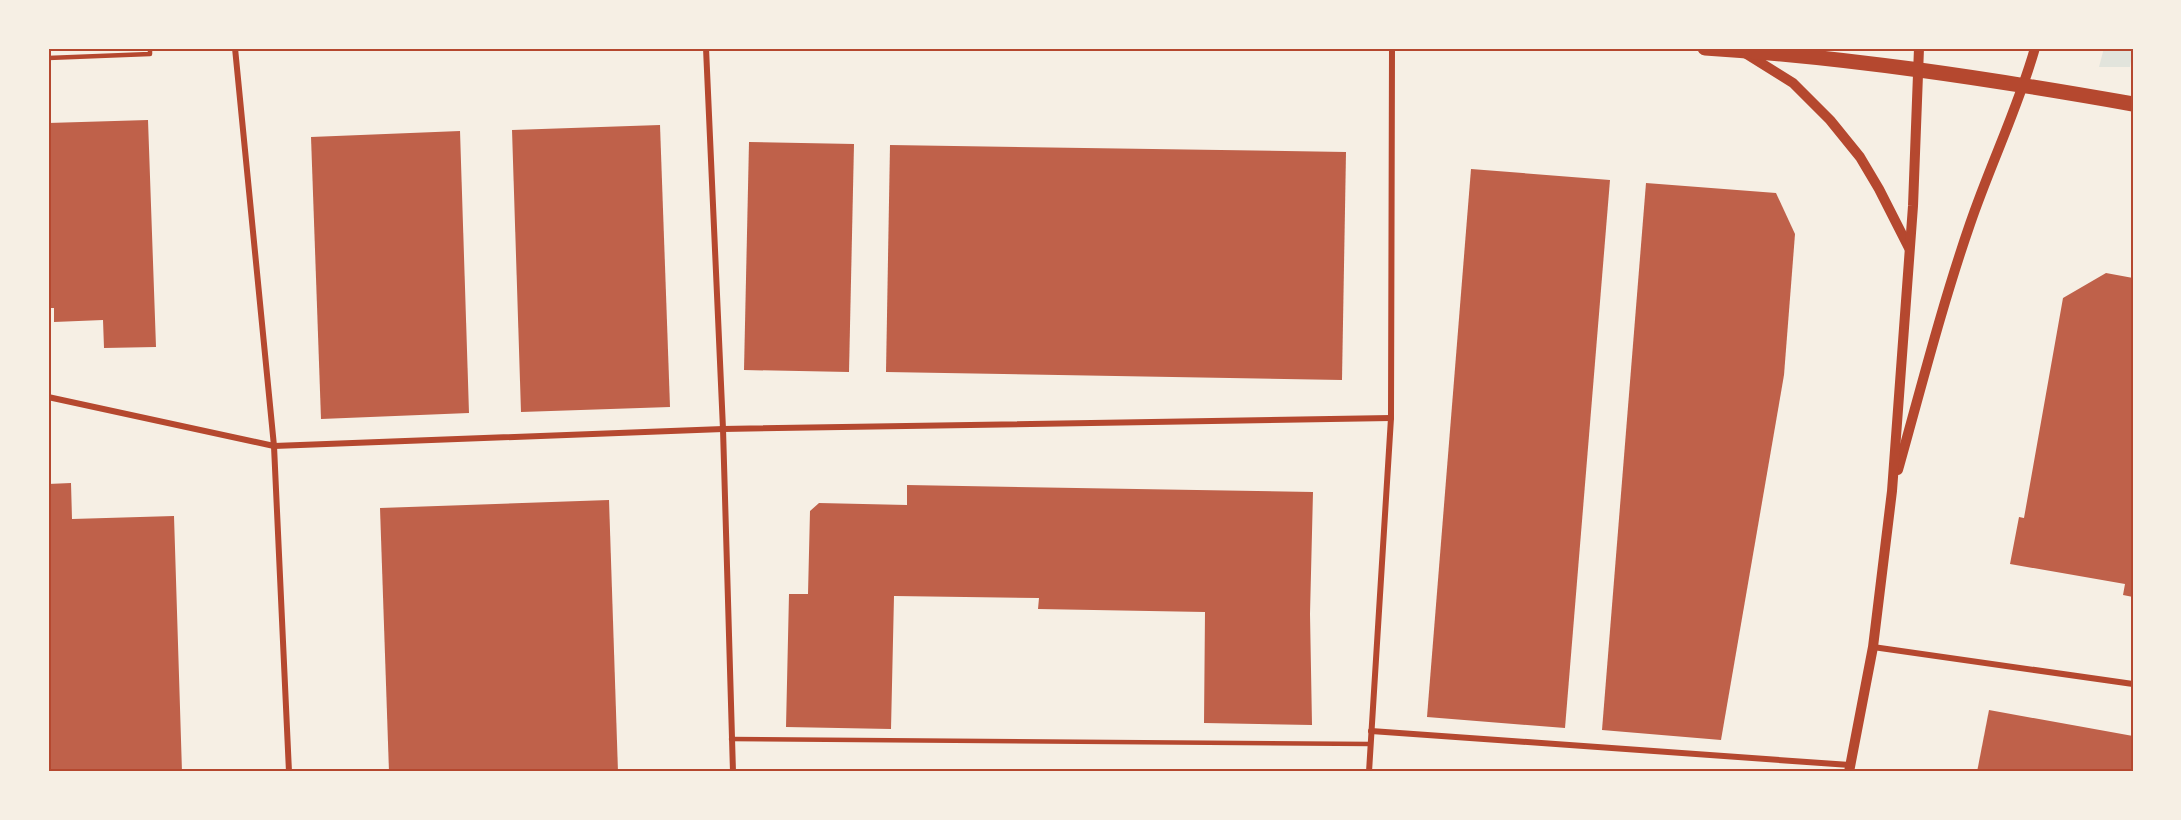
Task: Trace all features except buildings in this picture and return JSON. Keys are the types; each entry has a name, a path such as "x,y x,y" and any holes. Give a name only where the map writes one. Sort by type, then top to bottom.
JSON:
{"main road":[{"path":"1705,48 1819,57 2024,85 2133,104"}],"street":[{"path":"235,48 274,446 289,772"},
{"path":"706,48 723,429 733,772"},
{"path":"1369,772 1391,418 1392,48"},
{"path":"1371,731 1850,768 1873,647 1892,490 1913,206 1919,48"},
{"path":"1892,490 1962,246 1985,180 2024,85 2035,48"},
{"path":"1744,50 1793,83 1830,120 1860,157 1909,249"},
{"path":"48,397 274,446 723,429 1391,418"},
{"path":"1873,647 2133,684"}],"lane":[{"path":"48,58 150,54 150,48"},
{"path":"731,739 1370,744"}],"shaded area":[{"path":"2104,48 2133,48 2130,67 2099,67"}]}
